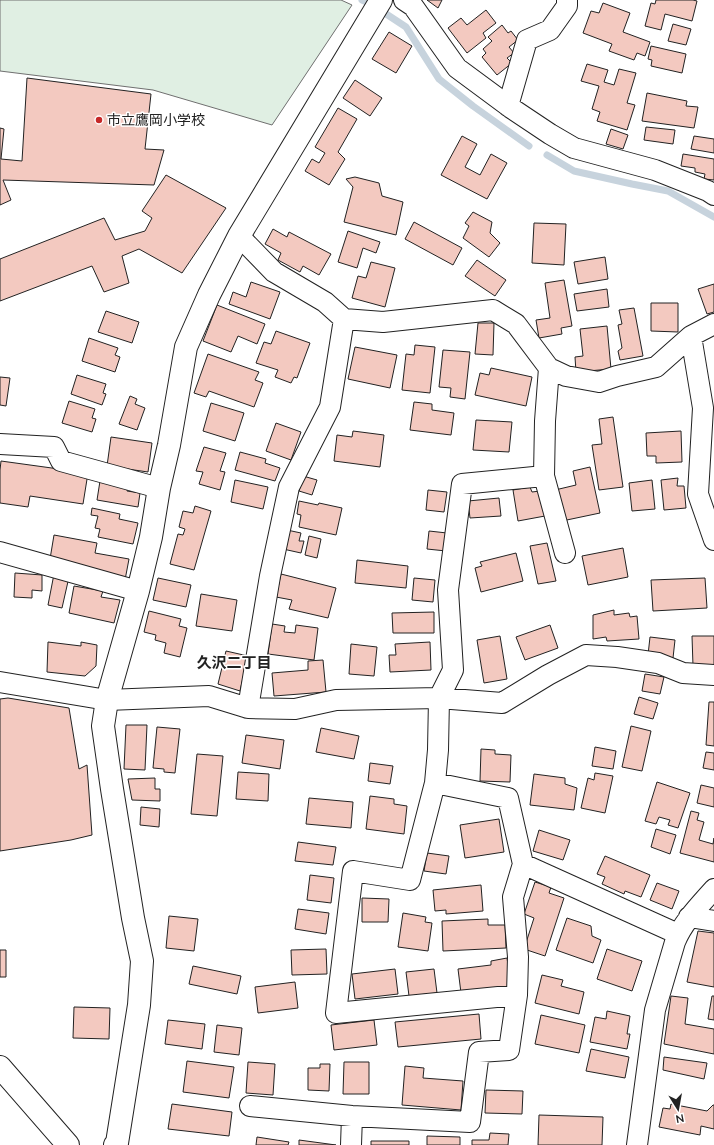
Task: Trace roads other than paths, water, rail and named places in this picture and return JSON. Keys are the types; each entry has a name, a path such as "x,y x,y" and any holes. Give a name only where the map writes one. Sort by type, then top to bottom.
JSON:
{"street":[{"path":"115,1145 118,1142 139,1005 142,961 133,918 103,726 107,700 138,591 150,537 169,445 186,347 209,295 239,236 381,0"},
{"path":"404,0 413,6 457,68 508,106 574,148 655,170 708,191 714,195"},
{"path":"508,106 527,40 550,30 567,6 567,0"},
{"path":"239,236 274,272 325,302 344,319 383,322 493,310 516,324 549,368 566,376 599,382 616,376 656,367 691,336 714,324"},
{"path":"248,708 270,576 289,487 330,407 344,319"},
{"path":"691,336 703,408 698,494 714,540"},
{"path":"549,368 545,421 544,476 565,553"},
{"path":"0,444 54,447 61,461 159,488"},
{"path":"517,995 336,1013 353,871 410,880 434,783 438,750 439,698 452,670 448,590 462,484 544,476"},
{"path":"0,552 138,591"},
{"path":"0,682 107,700 209,696 248,708 295,709 336,700 439,698 502,703 548,675 586,655 658,664 684,672 714,675"},
{"path":"250,1106 352,1116 470,1122 479,1052 509,1050 517,995 518,957 513,897 523,864 508,798 434,783"},
{"path":"523,864 678,934"},
{"path":"637,1145 655,1010 675,942 678,934 689,917 714,889"},
{"path":"689,917 714,921"},
{"path":"0,1067 68,1145"},
{"path":"351,1145 352,1116"}],"waterway":[{"path":"362,0 371,4 406,27 439,79 473,106 529,146"},
{"path":"547,155 574,171 668,191 714,217"}],"place":[{"name":"市立鷹岡小学校","path":"99,120"}],"district":[{"name":"久沢二丁目","path":"234,663"}]}
